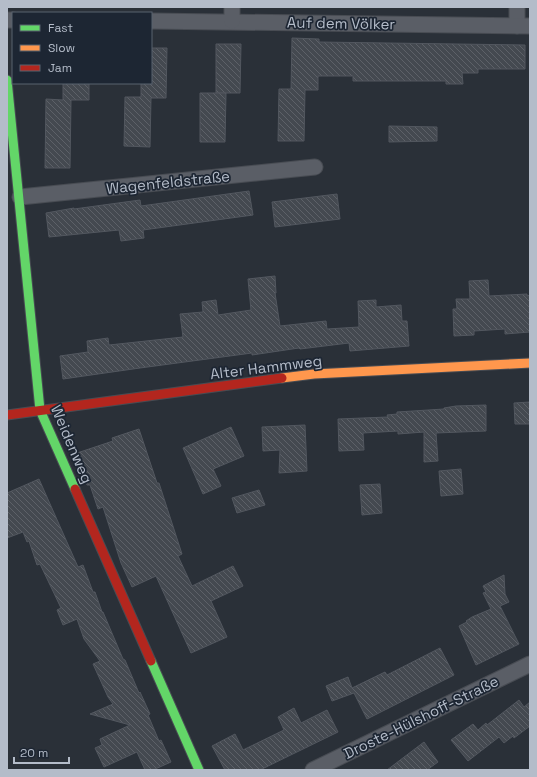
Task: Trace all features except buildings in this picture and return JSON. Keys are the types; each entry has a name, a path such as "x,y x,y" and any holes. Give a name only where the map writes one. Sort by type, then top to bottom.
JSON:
{"street":[{"path":"517,7 524,26"},
{"name":"Auf dem Völker","path":"152,21 232,14 524,26"},
{"name":"Weidenweg","path":"7,80 20,197 40,410 199,770"},
{"name":"Wagenfeldstraße","path":"20,197 316,167"},
{"name":"Alter Hammweg","path":"7,415 314,374 530,363"},
{"name":"Droste-Hülshoff-Straße","path":"313,770 530,664"}],"traffic: fast":[{"path":"7,80 40,410 75,489"},
{"path":"151,661 199,770"}],"traffic: slow":[{"path":"282,378 314,374 530,363"}],"traffic: jam":[{"path":"7,415 282,378"},
{"path":"75,489 151,661"}]}
